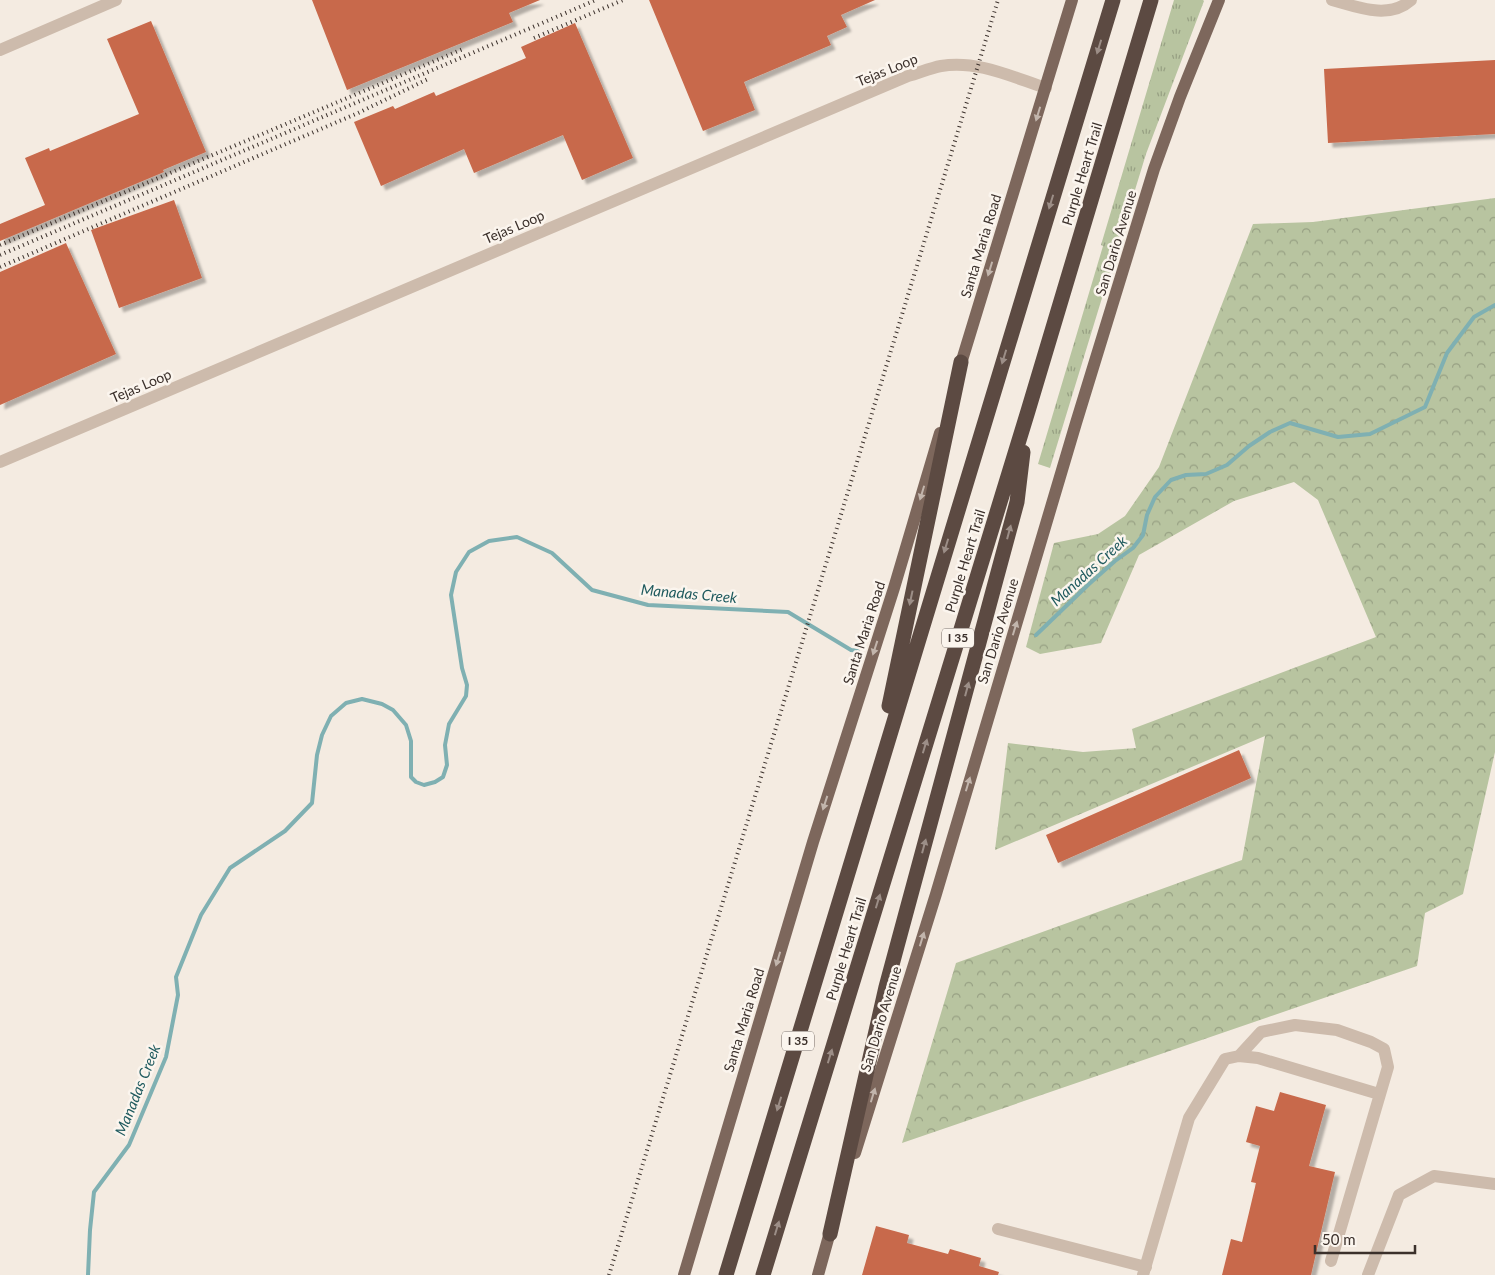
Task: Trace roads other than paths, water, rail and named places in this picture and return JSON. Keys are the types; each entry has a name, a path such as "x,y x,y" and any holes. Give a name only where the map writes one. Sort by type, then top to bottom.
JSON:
{"highway":[{"name":"Purple Heart Trail","path":"726,1275 1113,0"},
{"name":"Purple Heart Trail","path":"763,1275 1028,412 1152,0"},
{"path":"868,806 961,362"},
{"path":"830,1234 886,987 1017,502 1028,412"}],"main road":[{"name":"Santa Maria Road","path":"684,1275 813,842 894,588 1072,0"},
{"name":"San Dario Avenue","path":"818,1275 936,894 1073,432 1154,169 1180,97 1219,0"}],"street":[{"path":"0,50 116,0"},
{"path":"1332,0 1371,11 1402,7 1411,0"},
{"name":"Tejas Loop","path":"0,462 908,76 940,66 961,64 978,66 1046,88"},
{"path":"1239,1056 1261,1032 1295,1025 1337,1030 1371,1042 1384,1049 1388,1067 1331,1261"},
{"path":"998,1229 1144,1271 1189,1118 1225,1059 1239,1056 1258,1058 1379,1094"},
{"path":"1368,1275 1399,1195 1434,1176 1495,1184"}],"waterway":[{"name":"Manadas Creek","path":"1036,635 1089,584 1133,548 1143,535 1147,515 1155,497 1171,480 1186,475 1206,474 1227,465 1249,446 1270,432 1290,423 1338,437 1370,434 1425,407 1447,353 1474,317 1495,305"},
{"name":"Manadas Creek","path":"88,1275 94,1192 129,1145 166,1057 178,995 176,977 201,915 230,868 285,831 312,803 317,755 322,735 331,716 346,703 362,699 382,704 393,710 406,725 411,741 411,777 416,782 424,785 435,782 443,777 447,765 445,745 449,724 466,696 467,685 462,668 451,595 456,572 469,552 489,541 517,537 552,553 592,590 648,605 788,612 851,650 858,651"}],"railway":[{"path":"0,255 596,0"},
{"path":"534,38 623,0"},
{"path":"609,1275 998,0"},
{"path":"0,245 463,49"},
{"path":"0,267 358,113 428,79"}]}
